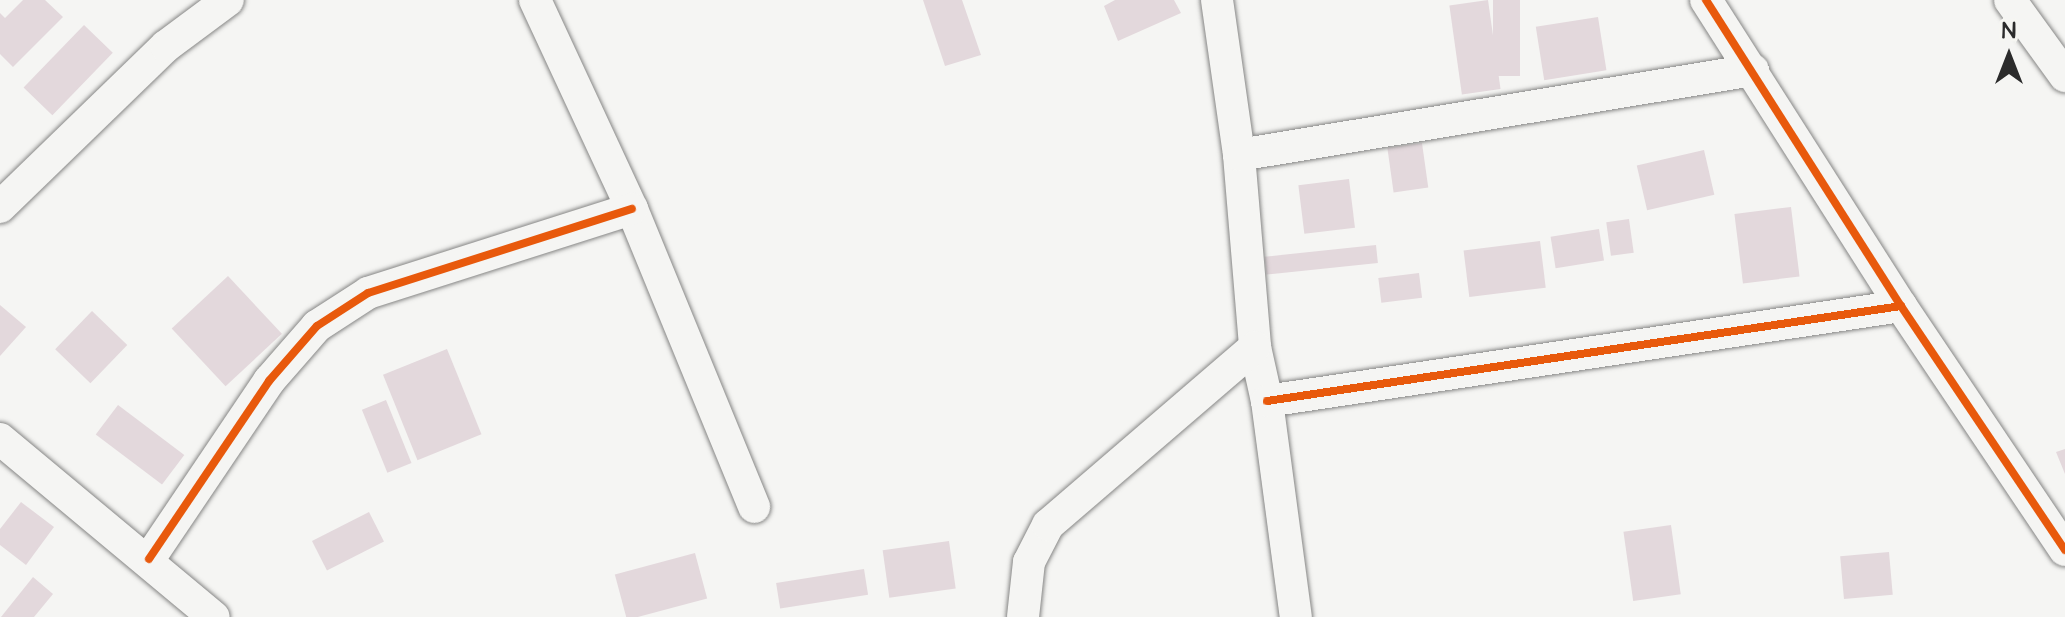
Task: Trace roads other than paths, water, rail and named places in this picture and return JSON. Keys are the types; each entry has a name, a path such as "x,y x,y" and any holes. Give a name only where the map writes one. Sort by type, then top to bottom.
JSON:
{"street":[{"path":"0,207 166,46 228,0"},
{"path":"535,0 632,209 754,507"},
{"path":"1217,0 1239,155 1255,347 1267,401 1296,617"},
{"path":"1706,0 1901,306 2065,550"},
{"path":"2010,0 2065,76"},
{"path":"1239,155 1753,70"},
{"path":"149,559 269,381 317,326 368,293 632,209"},
{"path":"1267,401 1901,306"},
{"path":"1023,617 1029,562 1048,525 1255,347"},
{"path":"0,439 149,559 214,617"}]}
